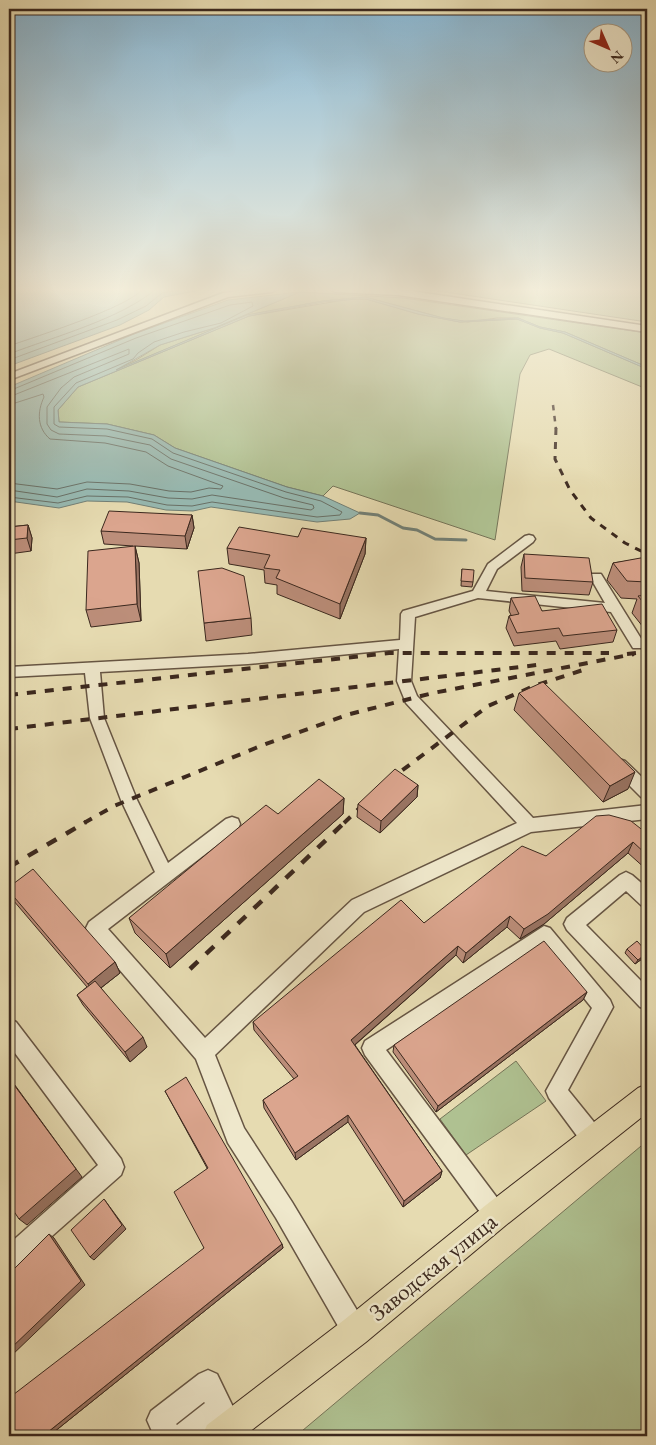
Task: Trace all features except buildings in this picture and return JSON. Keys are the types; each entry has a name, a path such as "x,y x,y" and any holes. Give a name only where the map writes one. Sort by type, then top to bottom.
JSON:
{"main road":[{"name":"Заводская улица","path":"214,1432 355,1331 496,1215 647,1098"}],"lane":[{"path":"9,377 63,356"},
{"path":"478,594 492,567 529,539"},
{"path":"596,577 638,645"},
{"path":"529,825 411,699 404,681 408,614 478,594 616,608"},
{"path":"9,672 248,659 406,644"},
{"path":"92,668 97,718 129,800 165,875"},
{"path":"612,758 647,792"},
{"path":"204,1052 358,906 529,825 647,812"},
{"path":"232,824 95,928 204,1052 236,1135 284,1210 355,1331"},
{"path":"647,899 626,880 573,924 647,1000"},
{"path":"496,1215 372,1048 544,934 603,1007 556,1091 594,1140"},
{"path":"9,1029 113,1167 9,1259"},
{"path":"168,1436 160,1420 208,1383 220,1407 214,1432"}],"green space":[{"path":"142,356 149,356 100,377"},
{"path":"152,356 529,356 520,374 495,540 333,486 323,496 287,487 175,448 154,435 107,424 59,422 58,410 78,387"},
{"path":"567,356 618,356 647,369 647,389"},
{"path":"622,356 647,356 647,367"},
{"path":"516,1061 546,1101 466,1155 440,1119"},
{"path":"647,1141 647,1428 640,1436 296,1436"}],"water":[{"path":"9,356 35,356 9,366"},
{"path":"81,356 140,356 116,370 152,356 78,387 58,410 59,422 107,424 154,435 175,448 287,487 323,496 360,513 350,519 317,522 211,507 193,511 166,510 127,502 87,501 59,508 9,501 9,387"},
{"path":"618,356 622,356 647,367 647,369"}],"waterway":[{"path":"360,513 378,515 403,528 417,530 435,539 466,540"}],"railway":[{"path":"553,405 556,429"},
{"path":"556,429 555,459 570,490 591,518 625,543 647,554"},
{"path":"627,654 647,652"},
{"path":"9,695 389,653 609,653"},
{"path":"84,823 114,806 263,745 350,714 433,693 634,654"},
{"path":"9,729 545,664"},
{"path":"388,781 488,706 534,686 589,668"},
{"path":"344,823 368,800"},
{"path":"9,867 86,822"},
{"path":"190,969 345,822"}]}
